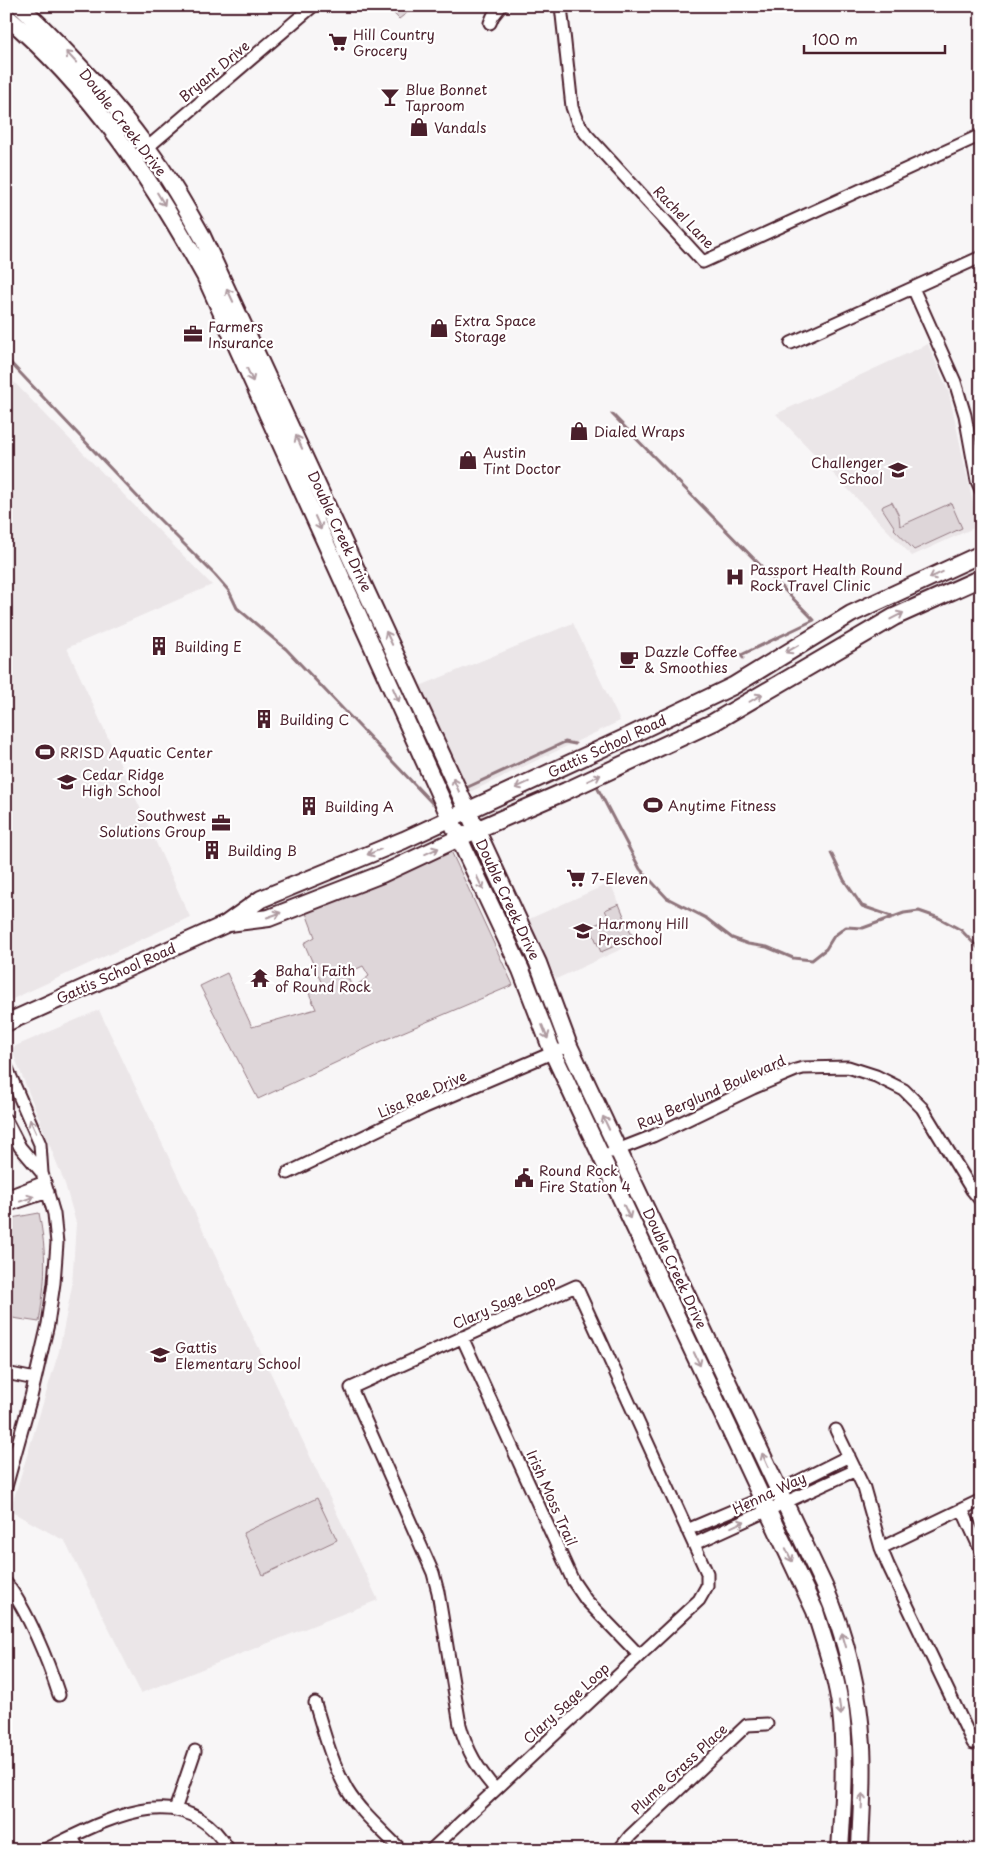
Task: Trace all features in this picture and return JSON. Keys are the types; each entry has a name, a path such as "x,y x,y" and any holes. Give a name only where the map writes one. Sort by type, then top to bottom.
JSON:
{"street":[{"name":"Double Creek Drive","path":"20,6 62,46 97,85 147,148 202,236 538,963 569,1046 837,1617 846,1643 855,1685 862,1748 860,1850"},
{"name":"Bryant Drive","path":"134,159 313,6"},
{"path":"490,23 501,6"},
{"name":"Rachel Lane","path":"561,6 572,107 577,121 586,134 703,262 981,135"},
{"name":"Double Creek Drive","path":"6,16 33,39 94,106 134,159 182,234 205,276 521,970 553,1053 815,1611 831,1662 841,1720 843,1757 840,1850"},
{"path":"791,343 981,257"},
{"path":"913,288 955,382 965,415 977,481 981,490"},
{"name":"Gattis School Road","path":"6,1023 226,924 261,899 404,840 630,736 733,686 851,614 981,554"},
{"name":"Gattis School Road","path":"226,924 269,918 382,874 566,791 714,722 894,617 981,578"},
{"name":"Lisa Rae Drive","path":"288,1173 425,1108 569,1046"},
{"path":"6,1066 40,1144 45,1182 54,1214 57,1243 48,1324 13,1468 6,1487"},
{"name":"Ray Berglund Boulevard","path":"601,1156 653,1136 796,1070 803,1068 848,1067 876,1076 904,1090 922,1108 972,1190 981,1201"},
{"path":"6,1120 20,1147 45,1182"},
{"path":"6,1197 45,1182"},
{"path":"6,1206 45,1182"},
{"name":"Clary Sage Loop","path":"431,1850 704,1593 708,1580 707,1573 694,1544 576,1286 351,1388 433,1574 438,1592 464,1741 475,1763 495,1789"},
{"name":"Irish Moss Trail","path":"462,1337 573,1580 586,1600 639,1655"},
{"path":"6,1373 34,1379"},
{"path":"836,1430 864,1488 881,1548 973,1744"},
{"name":"Henna Way","path":"782,1497 822,1470 849,1456"},
{"path":"822,1470 828,1483"},
{"name":"Henna Way","path":"694,1544 766,1504 828,1483 856,1470"},
{"path":"881,1548 981,1500"},
{"name":"Henna Way","path":"687,1530 745,1504 766,1504"},
{"path":"962,1509 981,1551"},
{"path":"6,1583 21,1606 52,1673 59,1695"},
{"path":"315,1703 338,1773 348,1791 361,1808 401,1850"},
{"name":"Plume Grass Place","path":"619,1850 630,1836 747,1725 767,1724"},
{"path":"175,1810 195,1751"},
{"path":"44,1850 131,1812 153,1808 175,1810 190,1814 209,1826 220,1836 229,1850"},
{"path":"72,1837 79,1850"}],"shaded area":[{"path":"387,6 416,6 399,19"},
{"name":"Challenger School","path":"928,344 949,393 978,526 912,556 776,414"},
{"name":"Cedar Ridge High School","path":"6,374 212,585 67,648 190,917 6,1002"},
{"path":"892,502 899,516 900,526 951,503 962,528 914,550 894,529 882,508"},
{"path":"573,623 620,721 470,792 420,686"},
{"path":"451,851 513,985 382,1041 258,1099 200,986 227,973 252,1027 316,1009 308,991 322,984 304,943 315,937 306,913","holes":["363,966 369,976 353,988 346,974"]},
{"name":"Harmony Hill Preschool","path":"610,883 637,942 556,979 529,919"},
{"path":"619,904 633,938 601,952 590,927 606,920 607,922 610,921 605,910"},
{"name":"Gattis Elementary School","path":"99,1010 378,1600 141,1693 65,1541 10,1511 59,1351 72,1286 76,1223 65,1184 11,1048"},
{"path":"39,1213 45,1267 39,1322 6,1317 6,1219"},
{"path":"317,1498 337,1540 263,1575 243,1533"},
{"path":"784,1515 827,1602 855,1721 855,1850 851,1850 850,1751 783,1528"}],"waterway":[{"path":"6,358 150,510 215,575 229,591 237,608 286,649 432,803"},
{"path":"612,414 814,620 741,655 743,658"},
{"path":"468,787 565,742 575,744"},
{"path":"598,789 640,869 667,898 706,918 732,938 748,944 767,947 793,958 812,960 826,949 834,936 846,927 863,928 904,913 919,911 939,918 961,930 981,951"},
{"path":"831,853 844,880 862,906 894,917"}],"place":[{"name":"Hill Country Grocery","path":"338,42"},
{"name":"Blue Bonnet Taproom","path":"390,97"},
{"name":"Vandals","path":"419,127"},
{"name":"Extra Space Storage","path":"439,328"},
{"name":"Farmers Insurance","path":"193,334"},
{"name":"Dialed Wraps","path":"579,431"},
{"name":"Austin Tint Doctor","path":"468,460"},
{"name":"Challenger School","path":"898,470"},
{"name":"Passport Health Round Rock Travel Clinic","path":"735,577"},
{"name":"Building E","path":"159,646"},
{"name":"Dazzle Coffee & Smoothies","path":"629,659"},
{"name":"Building C","path":"264,719"},
{"name":"RRISD Aquatic Center","path":"45,752"},
{"name":"Cedar Ridge High School","path":"67,782"},
{"name":"Anytime Fitness","path":"653,805"},
{"name":"Building A","path":"309,806"},
{"name":"Southwest Solutions Group","path":"221,823"},
{"name":"Building B","path":"212,850"},
{"name":"7-Eleven","path":"576,878"},
{"name":"Harmony Hill Preschool","path":"583,931"},
{"name":"Baha'i Faith of Round Rock","path":"260,978"},
{"name":"Round Rock Fire Station 4","path":"524,1178"},
{"name":"Gattis Elementary School","path":"160,1355"}]}
